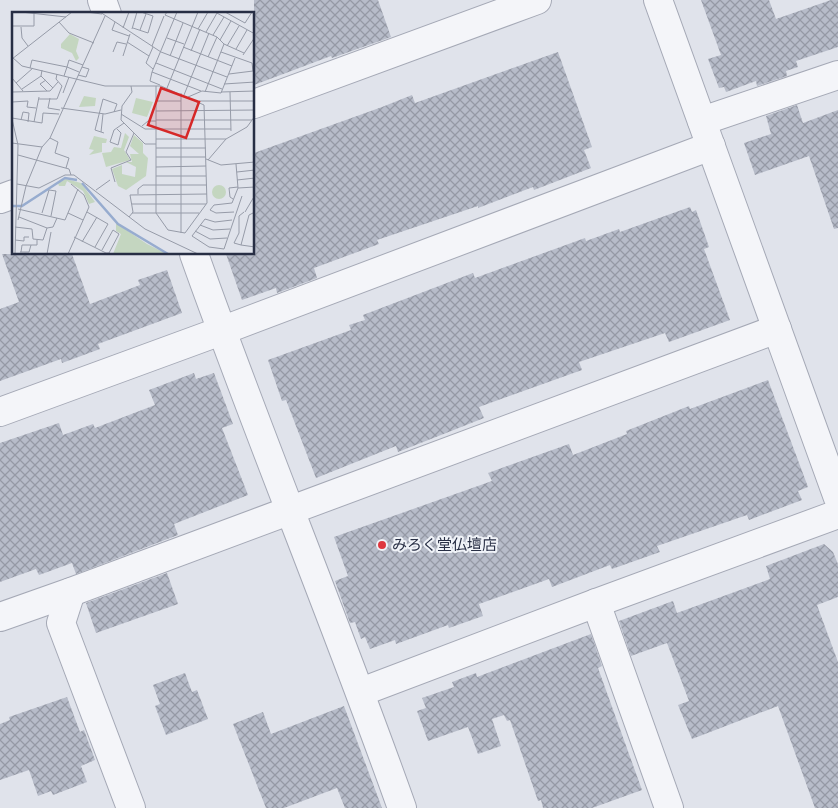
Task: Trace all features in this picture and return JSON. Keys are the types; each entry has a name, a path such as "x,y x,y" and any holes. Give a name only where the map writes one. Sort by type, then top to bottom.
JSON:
{"street":[{"path":"102,0 106,12"},
{"path":"255,104 537,0"},
{"path":"658,0 838,498"},
{"path":"702,121 838,75"},
{"path":"0,412 221,331 711,146"},
{"path":"0,199 12,195"},
{"path":"194,255 221,331 361,692 402,808"},
{"path":"0,617 777,329"},
{"path":"361,692 838,514"},
{"path":"71,592 61,622 131,808"},
{"path":"596,603 669,808"}],"building":[{"path":"254,0 378,0 391,37 332,58 331,56 255,85"},
{"path":"701,0 769,0 776,19 831,0 838,0 838,47 796,61 798,67 786,71 787,76 757,86 756,81 726,92 724,87 719,88 708,59 721,55"},
{"path":"558,52 592,147 584,150 591,168 534,190 533,187 478,208 478,206 377,240 379,244 314,268 317,278 277,293 276,288 242,300 226,255 255,255 255,153 412,95 415,103"},
{"path":"797,105 803,123 838,110 838,228 834,229 809,156 755,175 744,143 771,134 766,116"},
{"path":"690,207 692,212 696,210 709,247 704,249 730,320 669,342 665,333 579,362 582,370 479,407 484,418 398,452 396,446 316,478 286,400 282,401 268,360 351,330 349,325 365,320 363,315 473,273 475,278 585,238 586,241 619,229 620,232"},
{"path":"2,254 72,255 90,304 140,285 138,280 167,270 182,313 98,344 100,349 62,363 61,359 0,381 0,309 19,302"},
{"path":"194,373 196,379 214,373 233,424 222,428 248,495 174,524 178,535 76,574 72,563 39,575 36,569 0,582 0,443 59,423 63,435 93,424 95,428 155,405 149,390"},
{"path":"768,380 808,487 798,491 802,500 749,520 747,515 657,546 660,552 612,569 610,565 552,587 549,579 479,604 483,616 449,628 448,625 396,644 395,640 370,649 365,637 361,639 355,622 350,623 335,581 348,576 334,537 492,481 488,473 569,444 573,455 627,434 626,431 689,406 690,409"},
{"path":"824,544 833,552 838,564 838,597 817,605 838,662 838,808 815,808 778,706 692,739 678,705 689,701 667,643 631,656 619,621 673,601 677,613 770,579 766,566"},
{"path":"167,573 178,604 96,633 86,603"},
{"path":"591,634 602,666 598,668 642,790 592,808 543,808 541,800 538,801 510,720 507,721 504,715 492,719 501,746 478,754 468,727 428,741 417,711 426,708 422,698 454,687 452,682 476,673 477,677"},
{"path":"185,673 192,692 197,690 208,719 166,735 155,706 160,704 153,685"},
{"path":"67,697 80,732 84,730 95,760 81,766 87,782 53,795 51,791 38,796 29,770 0,780 0,724 10,720 9,717"},
{"path":"344,706 382,808 345,808 337,788 284,808 266,808 233,724 263,712 271,734"}],"place":[{"name":"みろく堂仏壇店","path":"382,545"}]}
